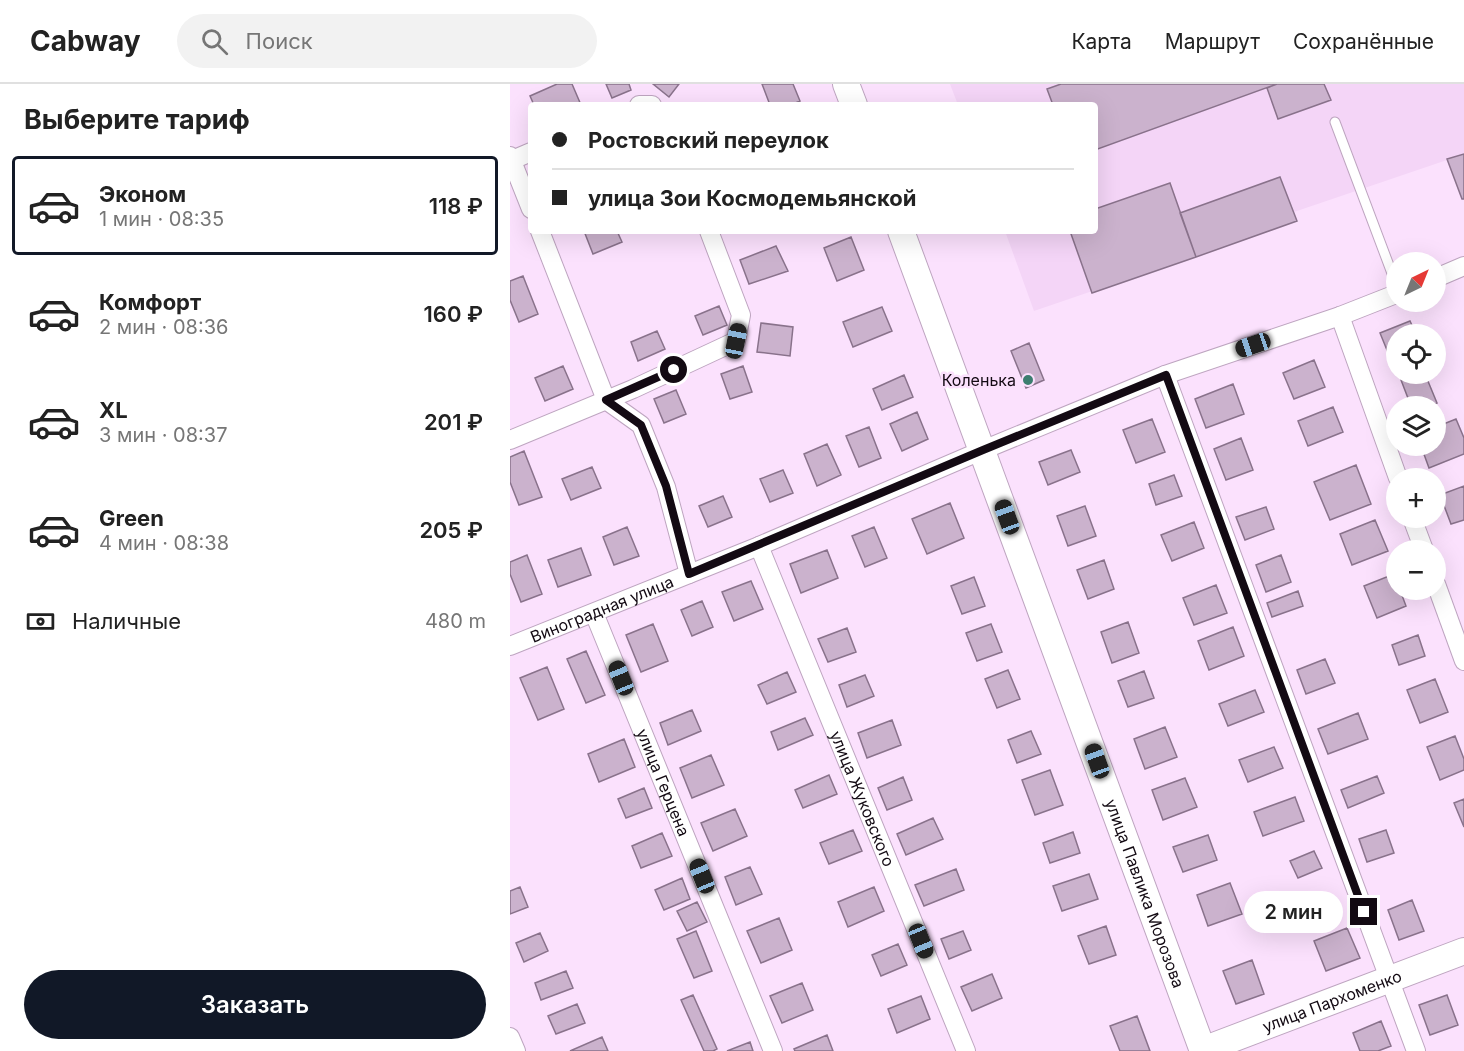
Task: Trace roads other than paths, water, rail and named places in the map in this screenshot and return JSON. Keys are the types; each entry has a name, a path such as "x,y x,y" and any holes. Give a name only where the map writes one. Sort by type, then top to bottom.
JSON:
{"street":[{"path":"846,84 853,102"},
{"path":"528,153 511,159 528,202"},
{"path":"541,234 606,400 641,425 666,486 689,574"},
{"path":"510,440 606,400 736,341 741,315 711,234"},
{"name":"улица Павлика Морозова","path":"902,234 1202,1051"},
{"path":"1446,274 1464,266"},
{"name":"Виноградная улица","path":"510,646 759,546 1166,375 1340,316 1386,298"},
{"path":"1340,316 1394,468"},
{"path":"1166,375 1416,1051"},
{"name":"улица Жуковского","path":"759,546 966,1051"},
{"path":"1442,600 1464,662"},
{"name":"улица Герцена","path":"594,613 773,1051"},
{"name":"улица Пархоменко","path":"1202,1051 1464,951"},
{"path":"510,1036 516,1051"}],"lane":[{"path":"1335,122 1386,257"}],"place":[{"name":"Коленька","path":"1028,380"}]}
